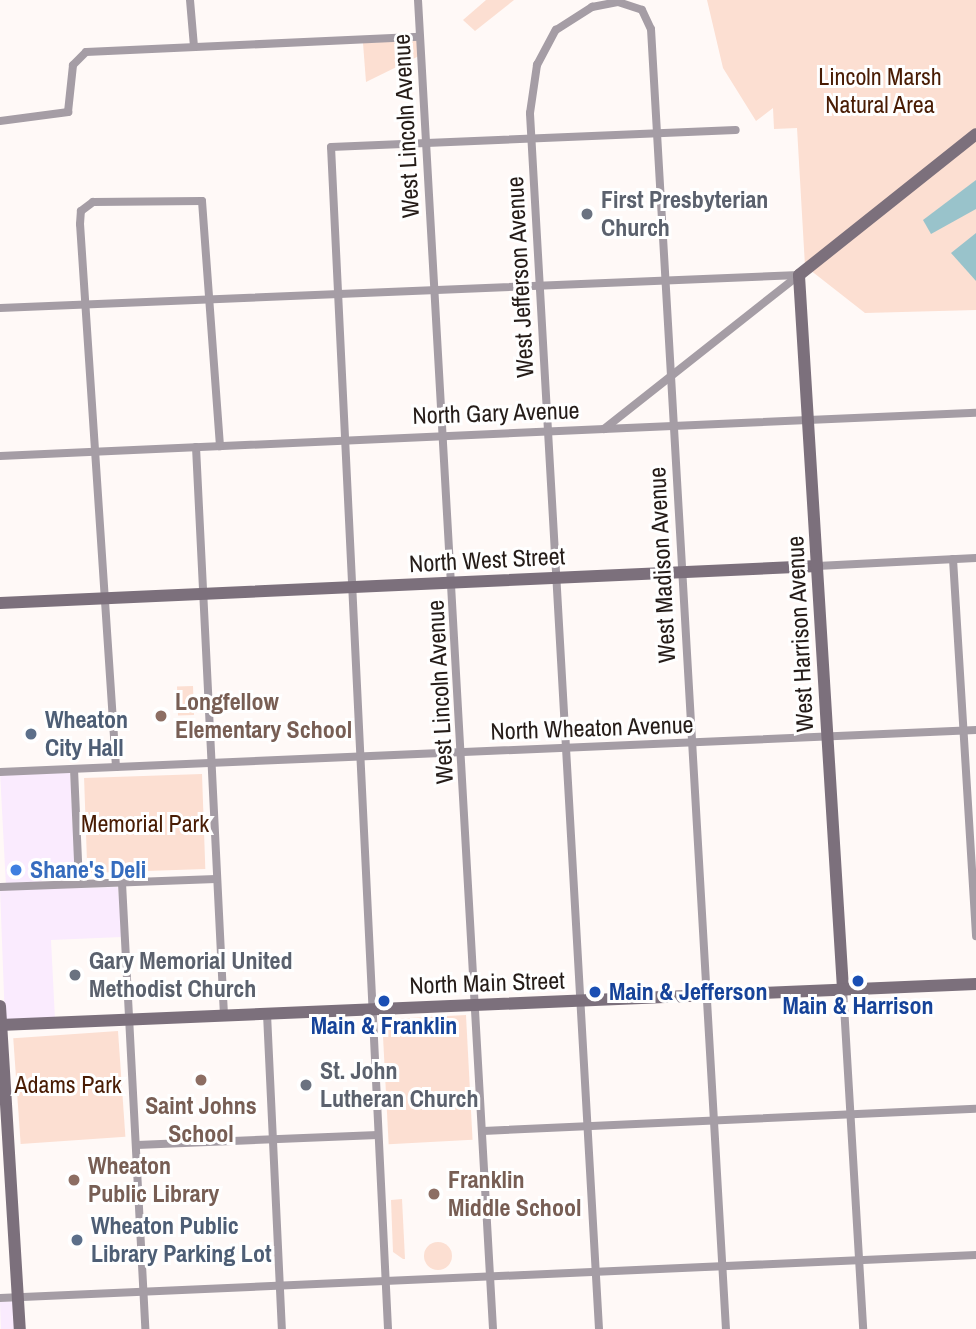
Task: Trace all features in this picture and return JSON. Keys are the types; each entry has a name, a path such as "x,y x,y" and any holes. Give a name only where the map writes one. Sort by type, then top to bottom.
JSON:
{"street":[{"path":"190,0 194,47"},
{"name":"West Lincoln Avenue","path":"418,0 463,752 493,1329"},
{"name":"West Jefferson Avenue","path":"599,1329 531,138 532,88 545,47 581,12 618,2 642,10 649,22 657,133"},
{"path":"0,121 68,112 73,65 82,54 421,37"},
{"path":"387,1329 334,294 331,147 736,130"},
{"name":"West Madison Avenue","path":"657,133 726,1329"},
{"name":"North Gary Avenue","path":"0,456 604,429 976,134"},
{"path":"116,767 81,211 98,201 202,201 220,446"},
{"path":"0,308 799,275"},
{"name":"West Harrison Avenue","path":"799,275 843,989"},
{"path":"604,429 976,412"},
{"path":"196,447 223,1016"},
{"name":"North West Street","path":"0,603 976,558"},
{"path":"953,559 974,856 976,936"},
{"name":"North Wheaton Avenue","path":"0,772 976,730"},
{"path":"74,769 79,884"},
{"path":"0,887 216,879"},
{"path":"122,883 145,1329"},
{"name":"North Main Street","path":"1,1025 976,984"},
{"path":"843,989 863,1329"},
{"path":"0,1006 4,1150 20,1329"},
{"path":"267,1014 282,1329"},
{"path":"482,1130 976,1110"},
{"path":"137,1145 379,1135"},
{"path":"0,1298 976,1255"}],"shaded area":[{"path":"70,770 76,880 6,884 0,774"},
{"path":"118,887 122,937 51,940 55,1019 5,1021 0,889"},
{"path":"16,1301 17,1329 1,1329 0,1302"}],"green space":[{"path":"486,0 514,0 475,31 463,20"},
{"name":"Lincoln Marsh Natural Area","path":"707,0 976,0 976,310 865,313 805,266 797,128 774,129 773,108 756,121 723,68"},
{"path":"418,40 419,56 366,82 363,43"},
{"path":"193,686 194,715 178,716 177,687"},
{"name":"Memorial Park","path":"202,774 205,869 87,873 84,778"},
{"path":"466,1015 473,1140 389,1144 382,1019"},
{"name":"Adams Park","path":"118,1031 125,1137 21,1144 13,1038"},
{"path":"402,1199 405,1259 393,1252 391,1200"},
{"path":"438,1242 448,1246 452,1256 448,1266 438,1270 428,1266 424,1256 428,1246"}],"water":[{"path":"976,180 976,209 931,234 923,220"},
{"path":"976,233 976,281 951,253"}],"place":[{"name":"First Presbyterian Church","path":"587,214"},
{"name":"Longfellow Elementary School","path":"161,716"},
{"name":"Wheaton City Hall","path":"31,734"},
{"name":"Shane's Deli","path":"16,870"},
{"name":"Gary Memorial United Methodist Church","path":"75,975"},
{"name":"Main & Harrison","path":"858,981"},
{"name":"Main & Jefferson","path":"595,992"},
{"name":"Main & Franklin","path":"384,1001"},
{"name":"Saint Johns School","path":"201,1080"},
{"name":"St. John Lutheran Church","path":"306,1085"},
{"name":"Wheaton Public Library","path":"74,1180"},
{"name":"Franklin Middle School","path":"434,1194"},
{"name":"Wheaton Public Library Parking Lot","path":"77,1240"}]}
